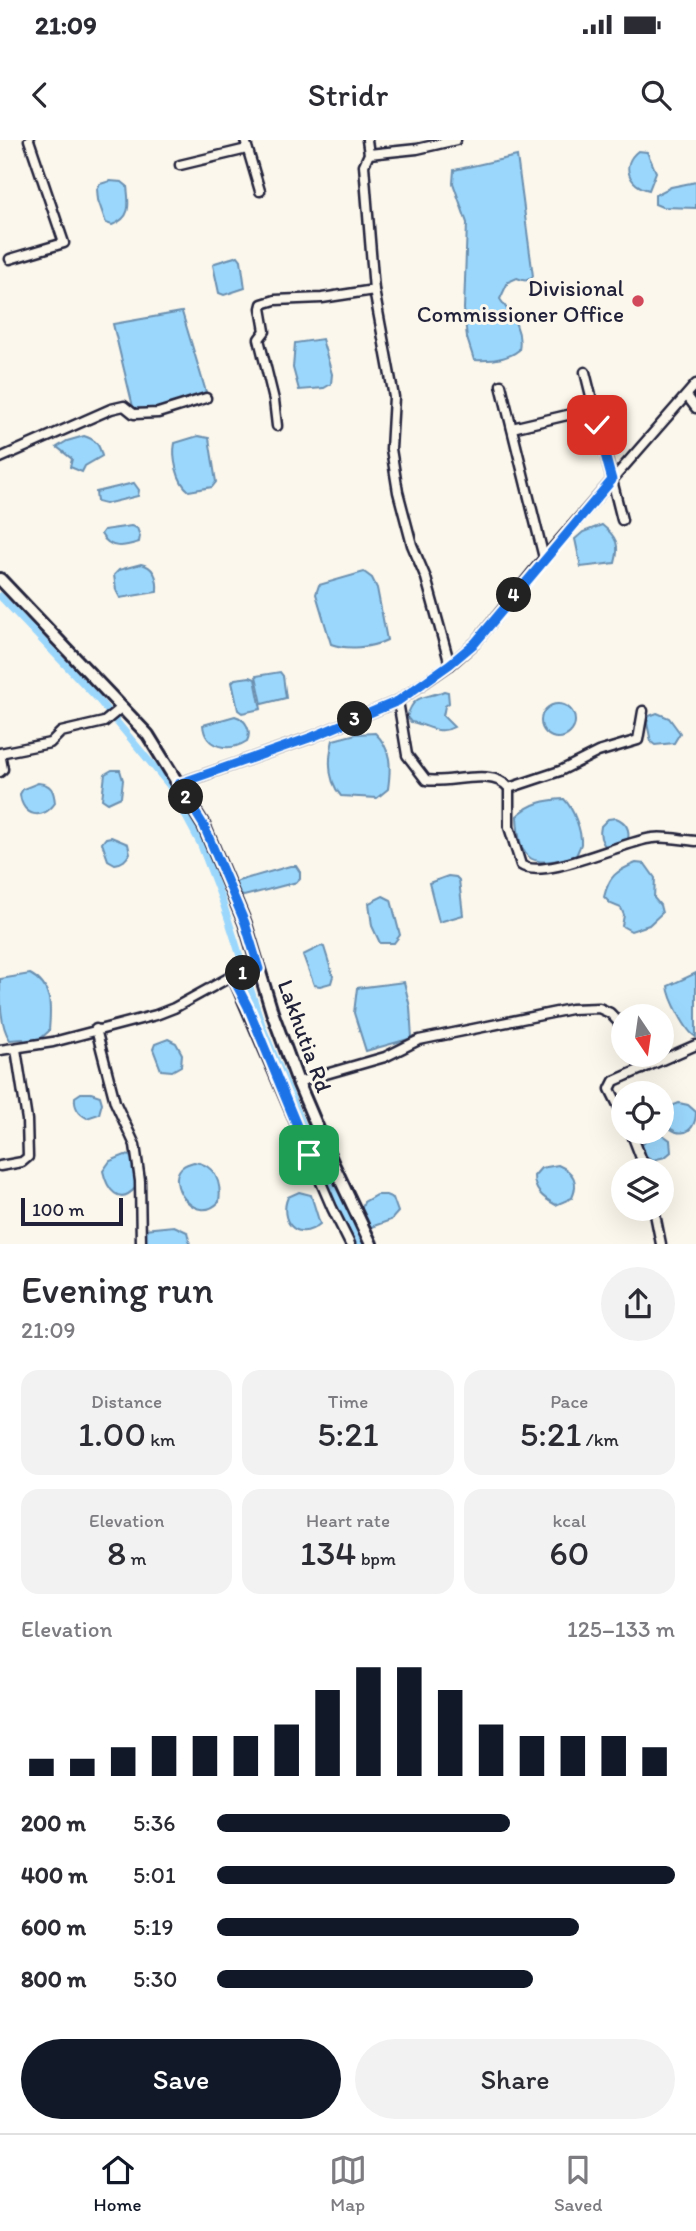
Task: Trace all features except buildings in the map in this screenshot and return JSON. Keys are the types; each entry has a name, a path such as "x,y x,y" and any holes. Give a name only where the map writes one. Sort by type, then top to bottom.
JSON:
{"street":[{"path":"10,259 64,243 29,140"},
{"path":"367,140 369,154 364,165 374,290 394,397 391,449 398,492 412,545 426,578 450,664"},
{"path":"369,154 418,149 456,140"},
{"path":"180,165 246,145 260,191"},
{"path":"277,426 274,400 259,339 265,331 262,304 275,300 322,298 374,290"},
{"path":"585,372 621,520"},
{"path":"501,384 544,558"},
{"path":"178,784 312,737 398,701 450,664 475,643 544,558 696,384"},
{"path":"687,396 696,408"},
{"path":"0,458 111,409 124,406 134,414 158,414 206,398"},
{"path":"512,428 593,410"},
{"name":"Lakhutia Rd","path":"0,579 148,735 204,826 245,923 255,970 298,1082 332,1164 371,1244"},
{"path":"398,701 407,755 426,780 490,777 505,783 509,788 509,827 521,865 530,870 582,859 651,838 696,841"},
{"path":"0,772 3,769 0,753 50,743 61,732 104,722 121,708"},
{"path":"509,788 549,775 598,752 638,740 643,711"},
{"path":"0,1050 53,1042 174,1008 235,975 255,970"},
{"path":"235,975 327,1197 350,1244"},
{"path":"298,1082 385,1057 419,1040 571,1009 599,1008 611,1014"},
{"path":"96,1029 115,1102 135,1145 140,1181 141,1244"},
{"path":"614,1081 696,1045"},
{"path":"0,1166 22,1162 28,1157 27,1120 16,1049"},
{"path":"657,1221 662,1244"}],"water":[{"path":"638,151 647,152 656,172 649,190 636,184 629,174 629,162"},
{"path":"517,156 533,276 528,280 517,278 508,282 500,299 518,329 519,350 498,359 474,360 467,338 464,309 467,223 453,183 454,170"},
{"path":"122,182 127,186 128,199 126,214 112,225 106,223 97,189 100,184"},
{"path":"696,182 696,208 662,207 655,204 655,195 671,187"},
{"path":"238,256 245,288 224,295 219,293 213,265"},
{"path":"182,312 206,392 178,406 134,411 113,324"},
{"path":"322,339 332,374 331,384 324,388 299,390 293,368 295,343"},
{"path":"84,436 96,443 102,456 85,466 82,472 70,467 72,459 57,447"},
{"path":"198,436 209,438 216,482 212,487 189,491 181,482 176,469 175,443"},
{"path":"134,483 139,490 138,496 105,504 97,502 96,492"},
{"path":"602,525 616,542 615,563 581,567 575,539 583,532"},
{"path":"131,526 137,528 139,542 117,546 108,543 101,534 104,530"},
{"path":"141,564 155,574 157,592 120,598 114,575 119,570"},
{"path":"364,572 372,578 377,588 387,640 359,647 331,644 316,594 319,585"},
{"path":"280,672 286,698 262,704 256,676"},
{"path":"250,677 255,679 261,709 242,713 238,710 232,682"},
{"path":"448,692 449,703 445,706 443,716 454,727 438,730 411,722 407,717 417,700"},
{"path":"558,704 570,709 575,721 570,733 558,738 546,733 541,721 546,709"},
{"path":"657,713 669,718 680,733 674,743 655,745 651,742 647,723 649,716"},
{"path":"235,716 247,726 247,741 233,747 213,744 203,725"},
{"path":"375,733 385,745 389,759 388,789 377,798 341,796 330,770 333,740 356,734"},
{"path":"120,770 123,780 121,797 108,803 102,799 105,774"},
{"path":"38,783 51,788 55,803 45,812 34,814 25,808 20,794 23,789"},
{"path":"564,799 574,814 580,833 581,844 576,856 549,861 531,858 521,844 517,816 538,803"},
{"path":"616,818 626,827 628,840 607,848 601,838 601,826 608,819"},
{"path":"111,837 128,844 130,853 120,863 115,864 108,860 102,843"},
{"path":"636,863 645,864 655,878 654,898 662,913 649,925 631,931 622,926 624,915 621,908 604,897 614,875"},
{"path":"296,866 300,872 297,882 240,895 235,883 238,881"},
{"path":"448,876 459,880 463,915 439,922 429,883"},
{"path":"383,896 391,900 400,935 394,943 380,943 372,926 369,903"},
{"path":"324,947 333,976 331,983 320,986 314,985 303,955"},
{"path":"696,973 696,1037 679,1014 668,986"},
{"path":"30,974 38,979 47,991 50,1006 49,1031 39,1040 10,1040 2,1020 0,979"},
{"path":"404,982 410,1007 412,1038 366,1051 354,1013 357,988"},
{"path":"168,1039 176,1043 182,1054 181,1066 172,1071 161,1070 153,1049 155,1044"},
{"path":"81,1093 100,1096 102,1103 99,1114 87,1118 79,1112 75,1097"},
{"path":"674,1105 688,1105 696,1112 695,1121 688,1131 682,1133 674,1130"},
{"path":"670,1144 671,1152 665,1157 649,1158 642,1154 642,1145"},
{"path":"125,1155 130,1156 136,1167 136,1187 130,1193 119,1195 107,1184 103,1171 110,1161"},
{"path":"194,1162 207,1166 216,1176 219,1202 211,1208 194,1207 187,1202 178,1186 180,1169"},
{"path":"558,1165 571,1174 575,1187 572,1198 556,1205 540,1194 534,1176 541,1168"},
{"path":"299,1192 311,1195 320,1224 303,1231 291,1226 285,1213 288,1197"},
{"path":"376,1195 393,1198 398,1212 391,1220 371,1227 360,1213 364,1202"},
{"path":"174,1226 187,1232 190,1244 146,1244 144,1229"}],"waterway":[{"path":"0,596 97,698 169,785 200,843 222,900 263,1028 310,1142 359,1244"}],"place":[{"name":"Divisional Commissioner Office","path":"638,301"}],"route":[{"path":"309,1155 248,1007 232,976 259,969 245,923 204,826 178,784 312,737 398,701 475,643 612,480 597,425"}]}
